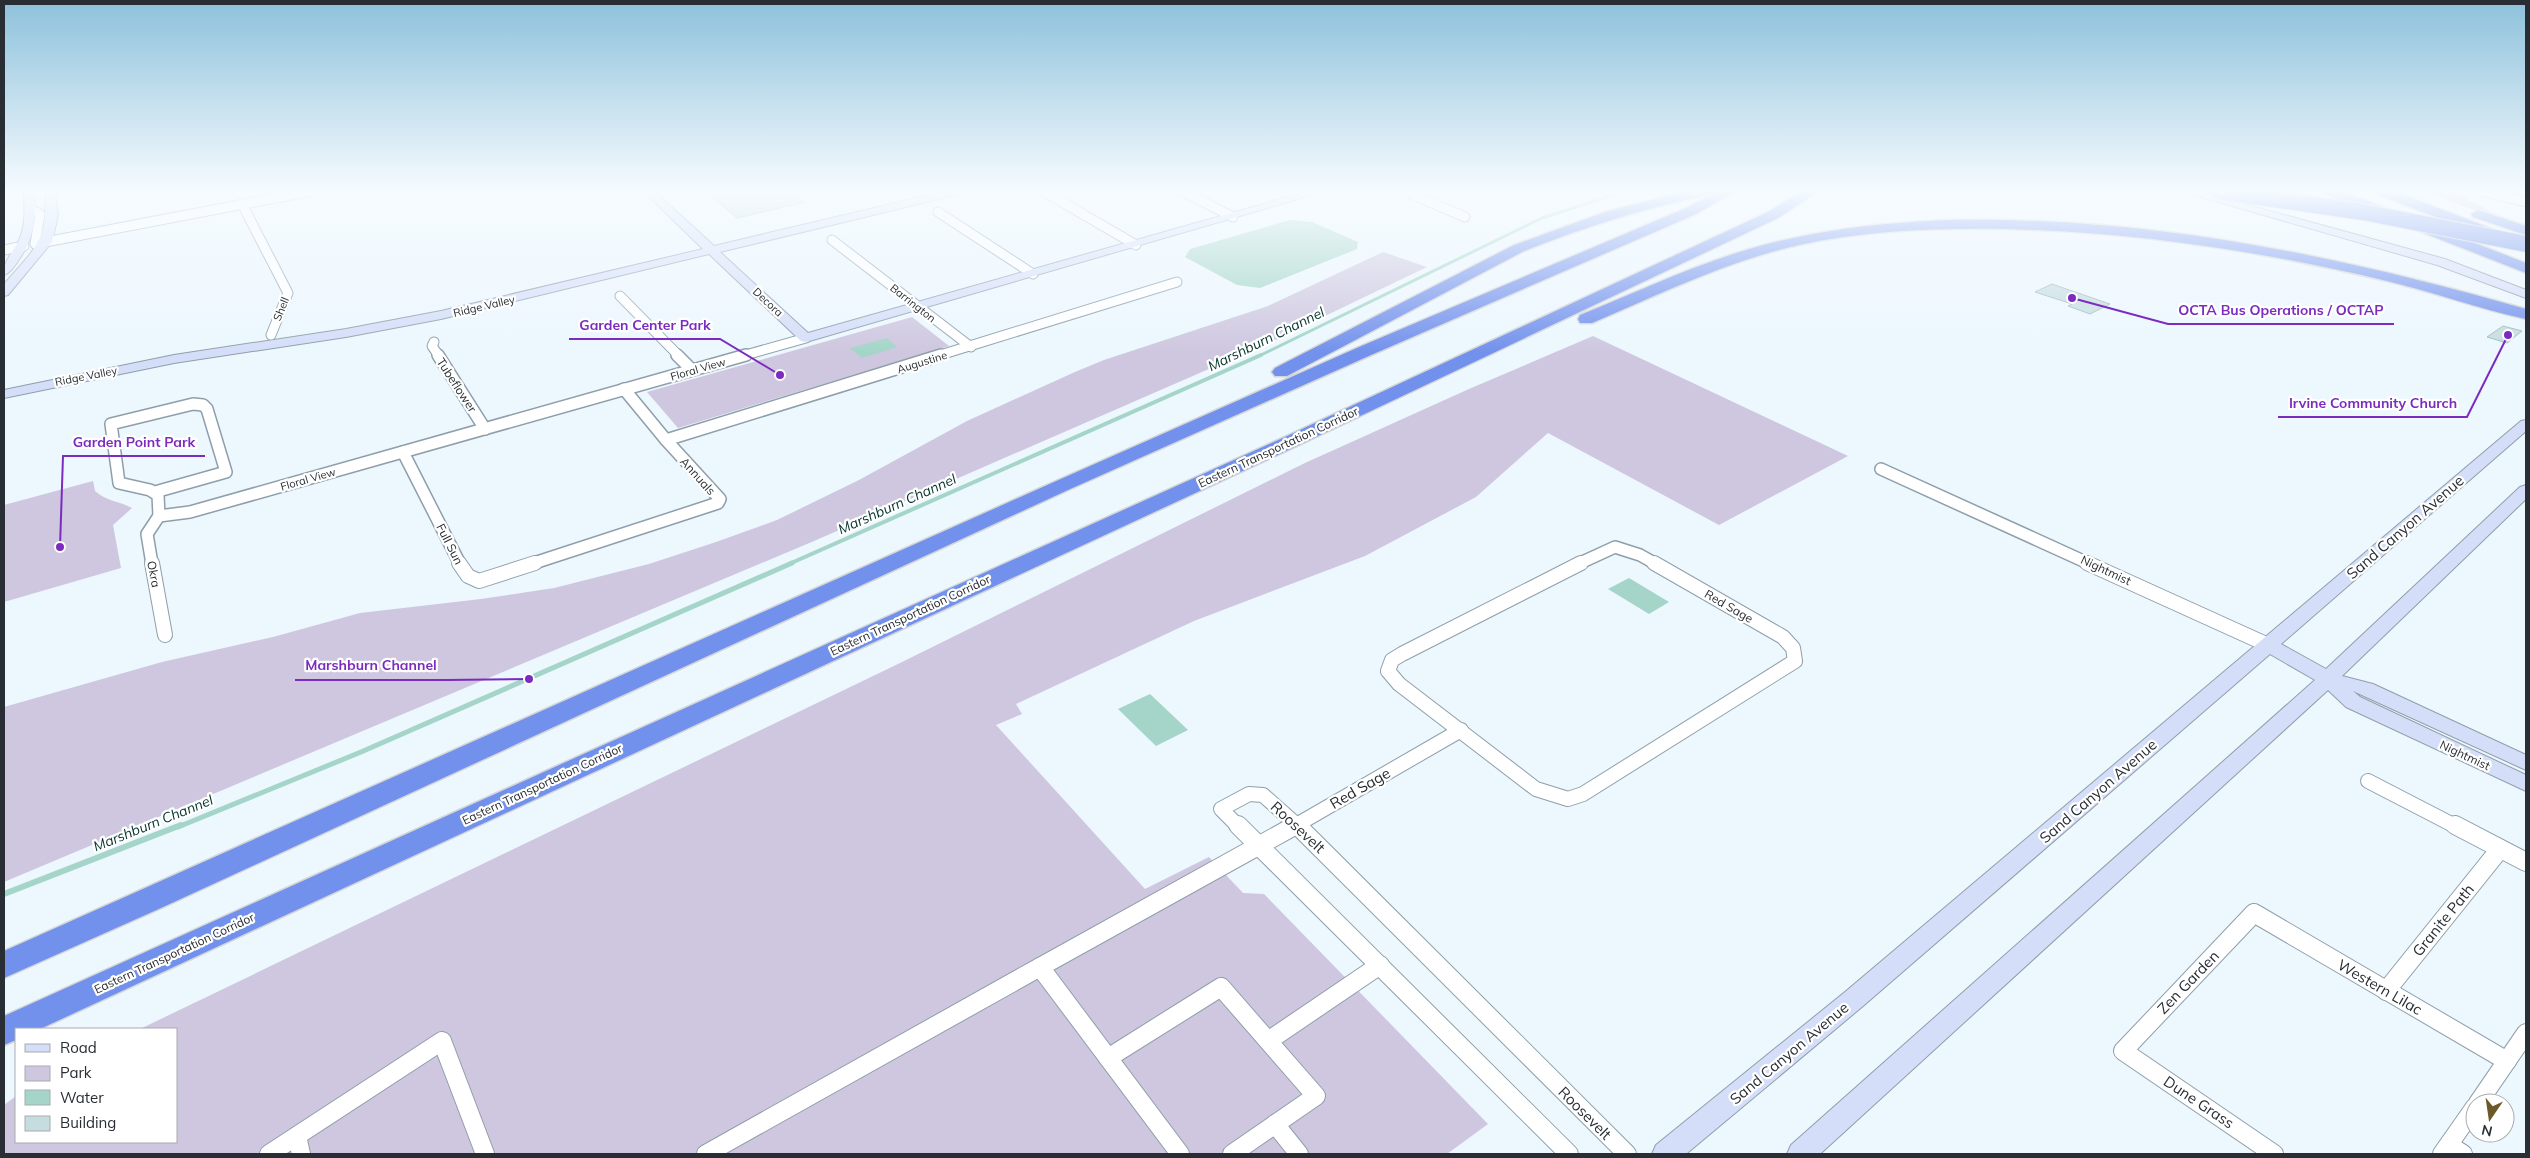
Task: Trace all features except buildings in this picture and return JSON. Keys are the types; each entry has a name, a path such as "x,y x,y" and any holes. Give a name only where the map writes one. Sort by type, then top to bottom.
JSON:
{"highway":[{"path":"1061,486 1527,245"},
{"path":"4,965 1061,486 1610,245"},
{"name":"Eastern Transportation Corridor","path":"4,1031 1417,382 1709,245"},
{"path":"1417,382 1487,360 1744,254 1777,245"},
{"path":"2219,245 2290,256 2419,284 2526,314"},
{"path":"2463,245 2526,268"},
{"path":"2475,250 2526,276"}],"main road":[{"path":"4,292 43,245"},
{"name":"Decora","path":"708,245 806,338"},
{"name":"Ridge Valley","path":"711,248 722,245"},
{"name":"Ridge Valley","path":"4,394 117,370 346,333 724,245"},
{"name":"Floral View","path":"806,338 1132,245"},
{"path":"2380,245 2441,262 2526,294"},
{"path":"4,271 24,246"},
{"name":"Ridge Valley","path":"4,384 132,357 504,297"},
{"path":"4,403 44,389 117,370"},
{"name":"Sand Canyon Avenue","path":"1666,1154 1854,1000 2526,424"},
{"path":"1801,1154 2327,678 2526,490"},
{"name":"Nightmist","path":"2268,645 2327,678 2353,702 2526,784"},
{"name":"Nightmist","path":"2327,678 2366,688 2526,764"}],"street":[{"name":"Shell","path":"263,245 288,293 271,334"},
{"name":"Barrington","path":"839,245 971,347"},
{"path":"989,245 1033,274"},
{"path":"4,250 24,246"},
{"name":"Augustine","path":"666,440 1177,282"},
{"path":"620,296 692,370"},
{"name":"Floral View","path":"159,516 190,512 806,338"},
{"name":"Tubeflower","path":"434,342 432,346 485,429"},
{"name":"Annuals","path":"587,546 720,501 624,389"},
{"path":"154,492 226,472 207,409 203,405 193,404 111,424 119,483 154,492 158,496 159,516"},
{"name":"Full Sun","path":"403,452 466,577 479,581 587,546"},
{"name":"Nightmist","path":"1880,469 2268,645"},
{"name":"Okra","path":"159,516 147,534 165,635"},
{"name":"Red Sage","path":"1616,547 1640,555 1783,637 1793,645 1796,653 1794,661 1583,794 1568,799 1536,789 1461,730 1399,684 1388,671 1392,660 1604,550 1616,547"},
{"name":"Red Sage","path":"706,1154 1260,846 1461,730"},
{"path":"2368,781 2526,862"},
{"name":"Roosevelt","path":"1569,1154 1221,809 1249,794 1263,795 1296,824 1627,1154"},
{"name":"Granite Path","path":"2386,991 2500,849"},
{"name":"Western Lilac","path":"2254,913 2507,1061"},
{"name":"Zen Garden","path":"2123,1050 2254,913"},
{"path":"1268,1040 1380,965"},
{"path":"1040,967 1180,1154"},
{"path":"1108,1058 1221,987 1316,1096 1232,1154"},
{"path":"2485,1093 2526,1033"},
{"path":"269,1154 299,1145 442,1041 485,1154"},
{"name":"Dune Grass","path":"2123,1050 2266,1152"},
{"path":"1276,1124 1299,1154"},
{"path":"2451,1151 2465,1125"}],"green space":[{"path":"1383,252 1427,267 1273,341 814,541 4,882 4,707 162,662 273,637 360,613 481,599 554,588 649,564 716,542 777,520 859,480 967,421 1075,372 1104,360 1268,306"},
{"path":"912,317 949,346 678,428 647,392"},
{"path":"1593,336 1848,456 1719,525 1548,433 1476,497 1365,556 1194,621 1016,704 1022,714 996,725 1145,889 1209,857 1243,893 1264,894 1488,1124 1447,1154 4,1154 4,1105 15,1097 15,1143 178,1143 178,1028 142,1028 898,664 1305,463 1469,389"},
{"path":"93,481 95,491 99,494 132,508 113,525 121,568 4,602 4,505"}],"water":[{"path":"1204,245 1358,245 1357,249 1260,288 1237,285 1185,257 1190,249"},
{"path":"887,338 897,347 862,358 850,348"},
{"path":"1629,578 1669,602 1649,614 1608,589"},
{"path":"1150,694 1188,730 1156,746 1118,709"}],"waterway":[{"name":"Marshburn Channel","path":"1259,356 1487,245"},
{"name":"Marshburn Channel","path":"789,564 1261,355"},
{"name":"Marshburn Channel","path":"178,827 361,752 792,563"},
{"name":"Marshburn Channel","path":"4,894 181,825"}],"place":[{"name":"OCTA Bus Operations / OCTAP","path":"2072,298"},
{"name":"Irvine Community Church","path":"2508,335"},
{"name":"Garden Center Park","path":"780,375"},
{"name":"Garden Point Park","path":"60,547"},
{"name":"Marshburn Channel","path":"529,679"}]}
